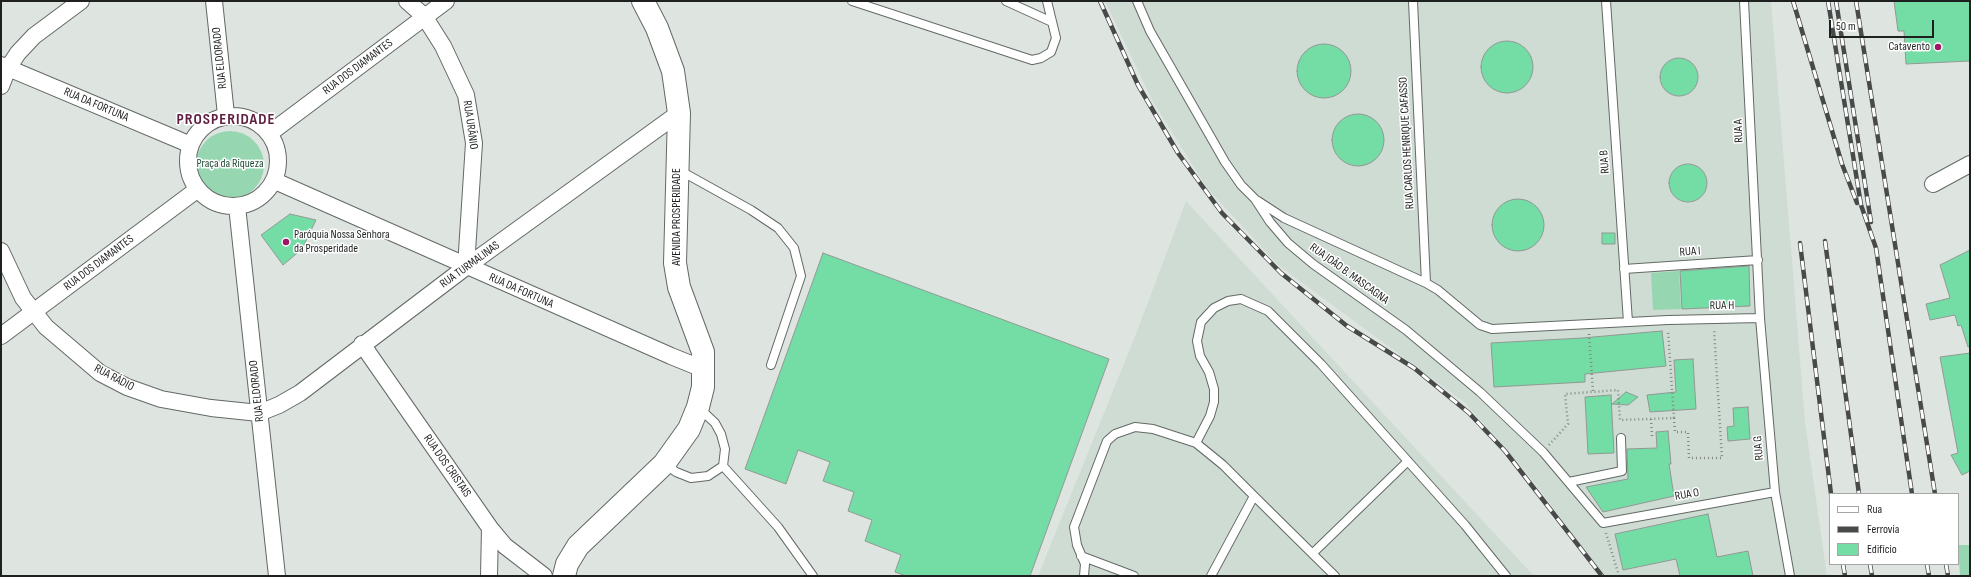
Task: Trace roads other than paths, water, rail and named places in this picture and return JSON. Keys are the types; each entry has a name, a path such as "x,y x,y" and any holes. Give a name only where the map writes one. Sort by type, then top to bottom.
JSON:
{"main road":[{"name":"AVENIDA PROSPERIDADE","path":"564,576 566,564 578,546 664,464 690,428 698,407 703,387 703,352 679,287 675,263 679,114 673,71 657,28 643,1"}],"street":[{"path":"1,86 4,67 34,36 81,1"},
{"name":"RUA ELDORADO","path":"214,1 226,116"},
{"name":"RUA URÂNIO","path":"407,1 424,16 443,46 466,95 474,143 466,266"},
{"name":"RUA DOS DIAMANTES","path":"270,133 424,16 446,1"},
{"name":"RUA DA FORTUNA","path":"4,67 191,145"},
{"name":"RUA TURMALINAS","path":"259,413 280,405 300,393 362,344 466,266 679,114"},
{"path":"238,115 250,118 261,124 270,133 276,144 279,156 279,169 275,181 265,194 252,203 237,206 222,205 208,199 198,189 191,178 188,167 191,145 197,133 205,125 215,119 238,115"},
{"path":"1933,184 1970,164"},
{"name":"RUA DA FORTUNA","path":"275,181 703,369"},
{"name":"RUA DOS DIAMANTES","path":"1,336 198,189"},
{"name":"RUA ELDORADO","path":"237,206 277,576"},
{"name":"RUA RÁDIO","path":"1,251 23,298 46,327 100,373 127,387 161,399 211,408 259,413"},
{"name":"RUA DOS CRISTAIS","path":"362,344 490,528 505,546 544,576"},
{"path":"489,576 490,528"}],"lane":[{"path":"852,1 1032,60 1041,58 1051,52 1056,38 1047,1"},
{"path":"1006,1 1052,22"},
{"name":"RUA JOÃO B. MASCAGNA","path":"1137,1 1154,38 1218,149 1241,185 1255,199 1270,222 1288,243 1313,264 1406,330 1480,392 1542,452 1603,523"},
{"name":"RUA CARLOS HENRIQUE CAFASSO","path":"1413,1 1426,283"},
{"name":"RUA B","path":"1606,1 1628,322"},
{"name":"RUA A","path":"1744,1 1758,260"},
{"path":"677,168 751,210 778,228 794,248 801,276 771,365"},
{"name":"RUA H","path":"1255,199 1284,218 1426,283 1438,290 1480,325 1492,329 1713,318 1760,318"},
{"path":"1758,260 1760,318"},
{"name":"RUA I","path":"1624,269 1758,260"},
{"path":"1196,443 1210,416 1214,402 1214,389 1209,372 1200,356 1197,341 1201,322 1214,308 1228,301 1241,299 1268,311 1320,364 1465,525 1506,576"},
{"name":"RUA G","path":"1760,318 1775,492 1790,576"},
{"path":"698,407 715,423 720,434 725,449 723,466 778,527 813,576"},
{"path":"1084,576 1085,564 1074,536 1074,527 1107,441 1115,434 1135,428 1153,429 1196,443 1224,464 1254,496 1335,576"},
{"path":"1568,482 1622,471 1621,438"},
{"path":"1313,553 1408,461"},
{"path":"664,464 676,472 691,478 708,476 723,466"},
{"name":"RUA O","path":"1603,523 1775,492"},
{"path":"1211,576 1254,496"},
{"path":"1081,556 1134,576"}],"railway":[{"path":"1100,1 1138,85 1178,153 1222,213 1281,273 1347,326 1414,368 1469,413 1505,451 1602,576"},
{"path":"1793,1 1842,164 1857,203"},
{"path":"1828,1 1861,205 1876,248 1912,493"},
{"path":"1836,1 1871,222"},
{"path":"1856,1 1935,493"},
{"path":"1825,241 1859,493"},
{"path":"1800,243 1831,493"},
{"path":"1843,565 1845,576"},
{"path":"1870,565 1872,576"},
{"path":"1927,565 1929,576"},
{"path":"1946,565 1948,576"}],"place":[{"name":"Catavento","path":"1938,47"},
{"name":"Paróquia Nossa Senhora da Prosperidade","path":"286,242"}],"district":[{"name":"PROSPERIDADE","path":"226,120"}],"park label":[{"name":"Praça da Riqueza","path":"230,164"}]}
